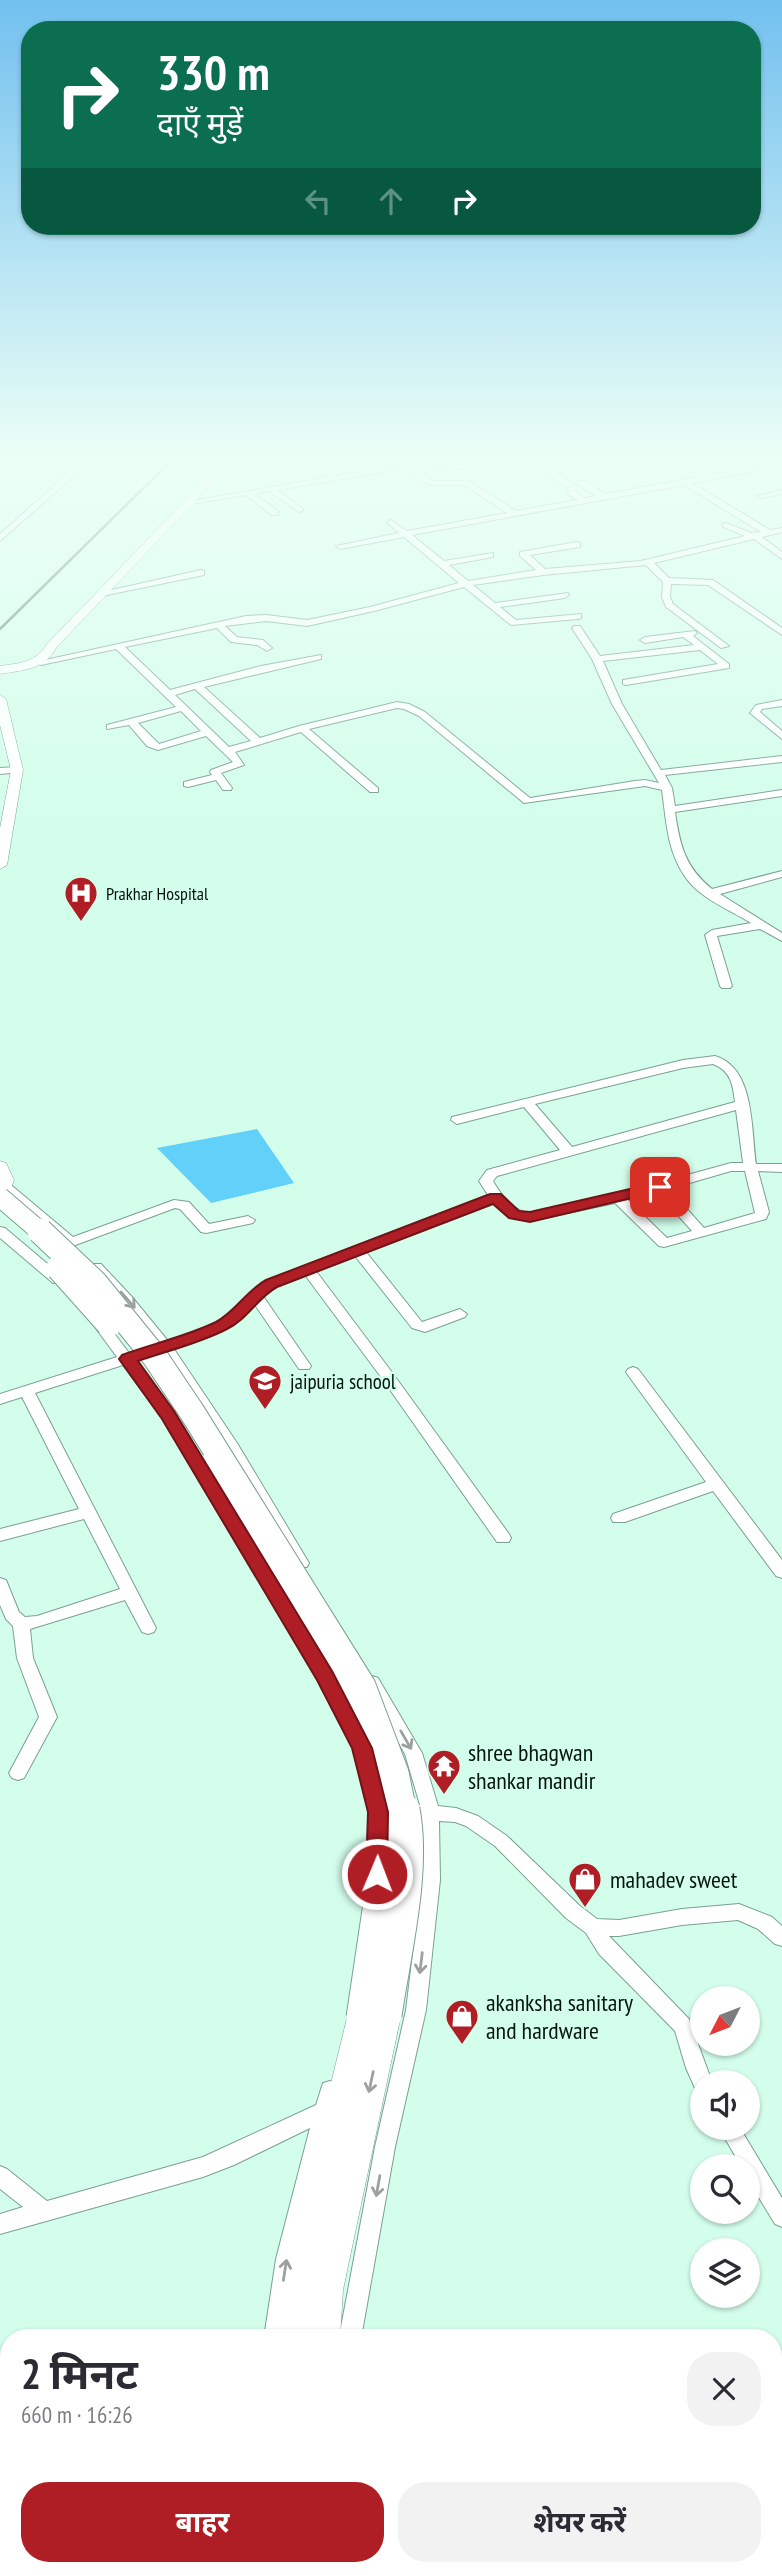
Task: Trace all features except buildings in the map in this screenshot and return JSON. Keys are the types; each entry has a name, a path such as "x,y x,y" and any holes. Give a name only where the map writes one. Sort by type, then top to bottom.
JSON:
{"highway":[{"path":"1,1198 51,1259 124,1340 176,1416 363,1724 387,1822 384,1877 374,2016 326,2290 323,2329"},
{"path":"298,2329 316,2214 374,2016"}],"street":[{"path":"41,662 51,646 113,581"},
{"path":"102,593 161,581"},
{"path":"461,581 519,624 578,616"},
{"path":"0,670 261,617 307,623 483,581"},
{"path":"667,581 666,601 669,605 724,646"},
{"path":"707,581 782,632"},
{"path":"492,606 565,595"},
{"path":"219,625 234,640 260,642 267,648"},
{"path":"577,628 597,659 617,704 667,788 674,841 689,875 711,894 782,938"},
{"path":"645,640 704,631"},
{"path":"597,659 649,666 726,666 685,634"},
{"path":"626,682 649,666 702,646"},
{"path":"119,647 144,668 206,733 240,763 215,772 227,788"},
{"path":"167,694 261,668 318,657"},
{"path":"197,687 258,742"},
{"path":"0,699 18,770 0,865"},
{"path":"782,703 760,707 755,713 782,736"},
{"path":"228,751 302,728 388,706 406,706 422,714 528,801 645,783 667,788"},
{"path":"110,727 182,708"},
{"path":"132,722 151,744 158,747 206,733"},
{"path":"302,728 374,790"},
{"path":"659,773 782,759"},
{"path":"0,771 18,770"},
{"path":"188,785 217,777"},
{"path":"671,810 782,793"},
{"path":"711,894 782,874"},
{"path":"726,986 712,935 716,932 763,925"},
{"path":"457,1120 708,1059 720,1062 733,1073 739,1083 750,1167 761,1216 664,1243 618,1198"},
{"path":"527,1103 569,1152"},
{"path":"742,1104 492,1173 486,1181 496,1198 514,1215 520,1217 618,1198 731,1167 782,1168"},
{"path":"0,1166 7,1180 1,1198 71,1242 117,1287 166,1346 204,1401 413,1753 431,1812 431,1880 415,2010 385,2147 352,2329"},
{"path":"660,1187 702,1234"},
{"path":"0,1399 128,1359 222,1325 242,1311 263,1287 496,1198"},
{"path":"71,1242 179,1203 206,1229 248,1220"},
{"path":"0,1231 51,1272 102,1326 168,1415 325,1676 362,1748 378,1812 377,1874 359,1976 287,2259 276,2329"},
{"path":"356,1250 416,1325 425,1327 460,1314"},
{"path":"307,1269 386,1374 502,1538"},
{"path":"255,1294 304,1366"},
{"path":"633,1372 782,1572"},
{"path":"27,1392 148,1628"},
{"path":"619,1518 716,1484"},
{"path":"0,1535 90,1513"},
{"path":"0,1584 12,1615 21,1624 25,1658 48,1717 18,1773"},
{"path":"21,1624 37,1622 130,1592"},
{"path":"378,1812 431,1812 464,1816 501,1841 573,1912 593,1927 606,1948 682,2025 696,2070"},
{"path":"593,1927 620,1928 682,1917 739,1912 765,1923 782,1938"},
{"path":"0,2224 215,2163 324,2110"},
{"path":"736,2140 782,2217"},
{"path":"0,2176 44,2211"}],"water":[{"path":"257,1129 294,1183 211,1203 157,1148"}],"railway":[{"path":"0,629 49,581"}],"place":[{"name":"Prakhar Hospital","path":"81,923"},
{"name":"jaipuria school","path":"265,1411"},
{"name":"shree bhagwan shankar mandir","path":"444,1796"},
{"name":"mahadev sweet","path":"585,1909"},
{"name":"akanksha sanitary and hardware","path":"462,2046"}],"route":[{"path":"377,1874 378,1812 362,1748 325,1676 168,1415 128,1359 201,1335 222,1325 242,1311 258,1291 272,1283 440,1217 496,1198 514,1215 530,1217 660,1187"}]}
